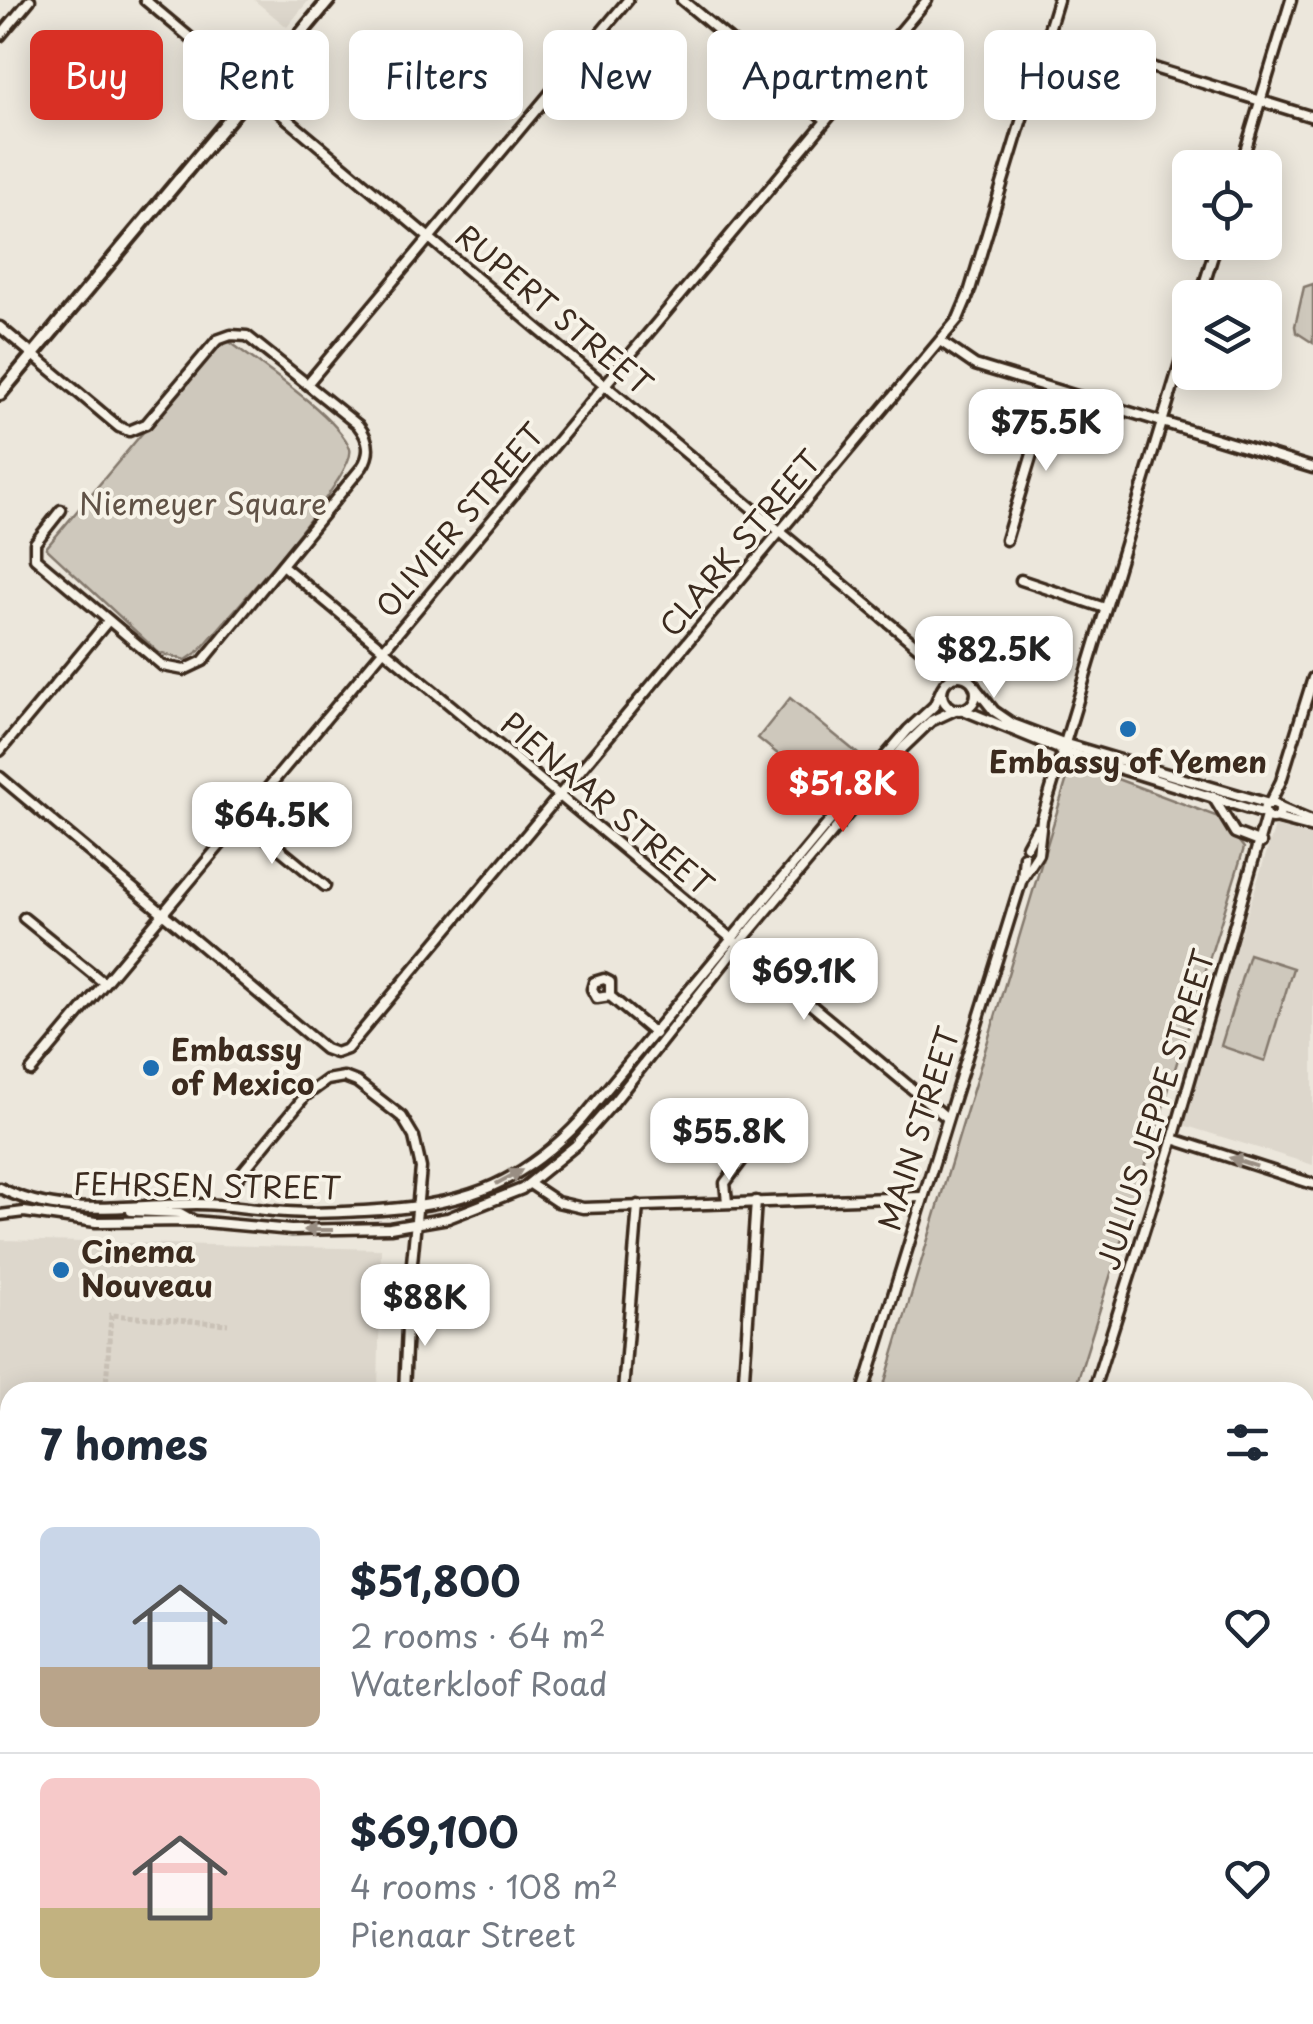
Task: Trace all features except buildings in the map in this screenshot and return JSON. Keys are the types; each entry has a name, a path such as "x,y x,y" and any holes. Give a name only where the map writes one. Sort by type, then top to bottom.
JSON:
{"main road":[{"path":"304,30 329,0"},
{"path":"0,394 229,120"}],"street":[{"path":"0,36 30,0"},
{"name":"RUPERT STREET","path":"145,0 183,31"},
{"path":"308,383 628,0"},
{"path":"682,0 718,30"},
{"name":"OLIVIER STREET","path":"902,30 927,0"},
{"name":"CLARK STREET","path":"1049,30 1058,0"},
{"path":"1245,150 1291,0"},
{"path":"1156,68 1313,117"},
{"name":"RUPERT STREET","path":"290,120 931,658 962,676"},
{"name":"OLIVIER STREET","path":"31,1070 826,120"},
{"name":"CLARK STREET","path":"163,914 325,1049 342,1052 940,341 965,305 1022,120"},
{"path":"0,327 118,427 130,431 146,424 212,345 225,336 251,337 362,430 367,440 368,455 203,661 192,668 177,670 164,666 33,554 38,538 61,510"},
{"path":"940,341 970,364 1313,468"},
{"name":"MAIN STREET","path":"866,1382 946,1117 1065,748 1172,389"},
{"path":"1006,540 1051,390"},
{"name":"PIENAAR STREET","path":"282,565 946,1117"},
{"path":"1020,580 1105,608"},
{"path":"0,751 108,621"},
{"name":"RUPERT STREET","path":"931,658 943,686"},
{"path":"610,996 658,1037 908,730 934,706 952,677 962,676 1001,717 1065,748"},
{"path":"1270,817 1313,678"},
{"path":"943,686 945,702 959,709 1065,748 1213,792 1270,817 1311,824"},
{"path":"818,843 921,730 938,717 972,702 974,686"},
{"path":"0,777 163,914"},
{"path":"1213,792 1235,833 1262,841"},
{"path":"1236,800 1274,805 1311,824"},
{"path":"1270,817 1274,805"},
{"name":"JULIUS JEPPE STREET","path":"1097,1382 1270,817"},
{"path":"242,818 325,886"},
{"path":"24,918 104,984"},
{"name":"FEHRSEN STREET","path":"0,1188 45,1206 212,1205 291,1213 417,1208 464,1198 526,1168 574,1128 658,1037"},
{"name":"FEHRSEN STREET","path":"0,1214 32,1213 66,1221 194,1221 290,1230 416,1225 480,1208 530,1184 576,1145 630,1082 658,1037"},
{"path":"621,1073 630,1082"},
{"path":"234,1181 305,1096 327,1080 344,1077 363,1086 410,1127 420,1160 405,1382"},
{"path":"1172,1140 1313,1184"},
{"path":"727,1202 725,1183 749,1152"},
{"path":"530,1184 552,1200 575,1207 921,1197"},
{"path":"745,1382 756,1201"},
{"path":"624,1382 638,1206"},
{"path":"122,1208 138,1213 180,1213 194,1221"}],"shaded area":[{"path":"254,0 309,0 287,27"},
{"path":"1275,826 1313,837 1313,1165 1180,1124"},
{"path":"0,1240 381,1249 378,1382 0,1382"}],"green space":[{"path":"1313,284 1313,343 1296,332 1295,326 1304,287"},
{"name":"Niemeyer Square","path":"223,337 313,405 343,436 350,449 347,464 312,517 199,651 186,660 159,653 46,548"},
{"path":"790,698 869,763 837,802 758,738"},
{"path":"1072,762 1221,818 1244,848 1077,1382 885,1382"},
{"path":"1249,954 1293,968 1265,1061 1221,1046"}],"tunnel":[{"path":"106,1382 111,1315 228,1324"}],"place":[{"name":"Embassy of Yemen","path":"1128,729"},
{"name":"Embassy of Mexico","path":"151,1068"},
{"name":"Cinema Nouveau","path":"61,1270"}]}
